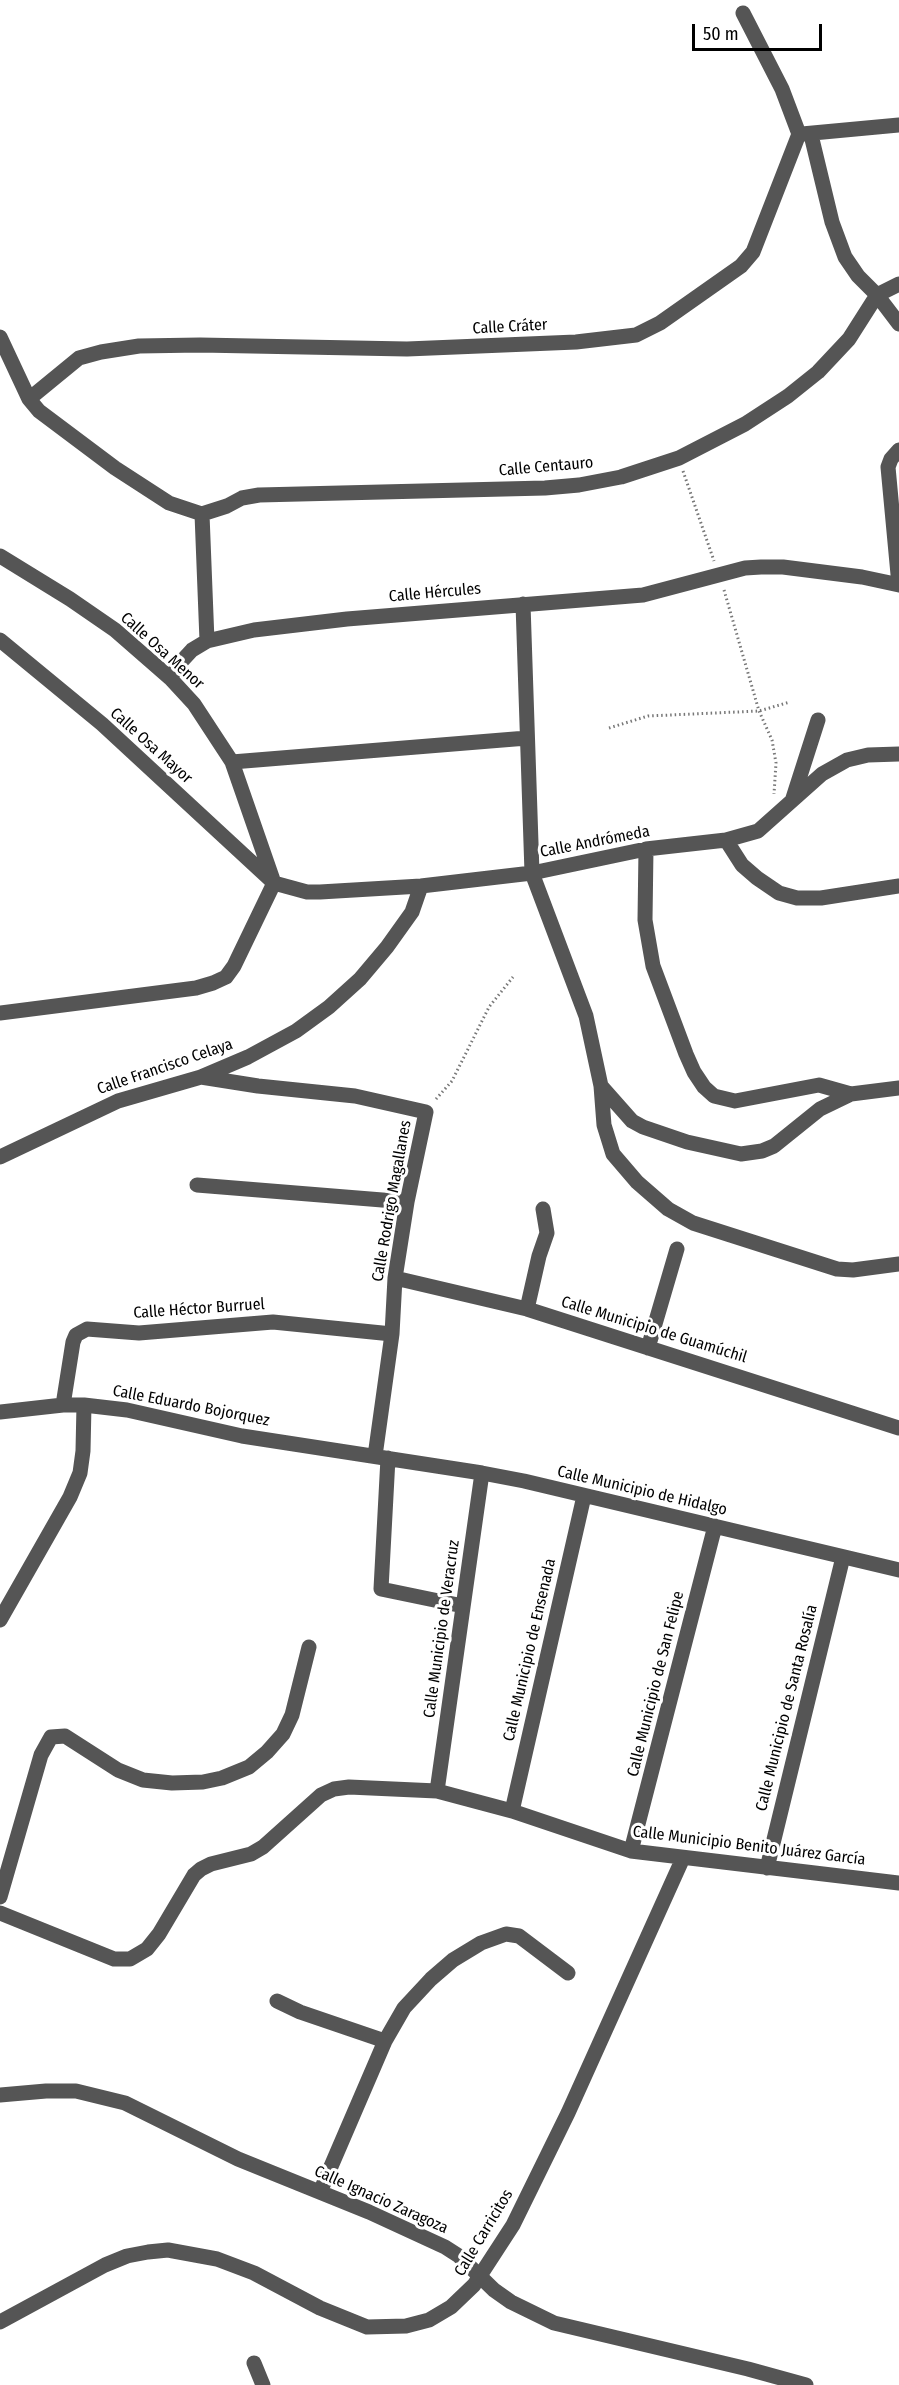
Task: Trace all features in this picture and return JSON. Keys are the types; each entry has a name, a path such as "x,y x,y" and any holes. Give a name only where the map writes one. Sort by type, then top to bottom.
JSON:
{"street":[{"path":"743,13 805,134 845,257 858,276 877,295 899,324"},
{"path":"805,134 899,125"},
{"name":"Calle Cráter","path":"29,399 80,358 139,346 419,349 576,342 636,335 660,323 741,266 753,252 805,134"},
{"path":"877,295 899,284"},
{"name":"Calle Centauro","path":"202,514 227,506 242,498 259,495 545,488 579,485 631,474 679,458 745,424 788,396 818,372 849,339 877,295"},
{"path":"0,337 29,399 39,411 115,468 169,503 202,514 207,641"},
{"path":"899,450 891,459 888,467 899,585"},
{"name":"Calle Osa Menor","path":"0,556 70,598 115,630 170,678 194,704 232,762 274,883"},
{"name":"Calle Hércules","path":"170,678 192,650 207,641 254,630 347,619 644,595 745,568 783,567 862,577 899,585"},
{"path":"523,604 532,873 583,1006 594,1045 601,1086 604,1125 613,1154 637,1182 668,1209 693,1223 724,1235 837,1269 853,1270 899,1264"},
{"name":"Calle Osa Mayor","path":"0,640 102,724 274,883"},
{"path":"792,801 819,720"},
{"path":"232,762 527,738"},
{"name":"Calle Andrómeda","path":"274,883 320,892 421,886 532,873 646,849 726,840 758,831 777,817 822,774 846,760 868,755 899,754"},
{"path":"726,840 742,865 757,878 779,892 797,898 821,898 899,886"},
{"path":"646,849 645,920 653,966 686,1054 704,1087 714,1096 735,1101 819,1085 851,1094"},
{"path":"0,1013 196,988 213,983 226,976 234,966 274,883"},
{"name":"Calle Francisco Celaya","path":"0,1156 118,1101 201,1077 258,1052 296,1030 329,1007 360,979 412,912 421,886"},
{"path":"201,1077 258,1086 354,1096 426,1112"},
{"path":"601,1086 632,1121 643,1127 687,1142 741,1154 762,1151 774,1146 820,1109 851,1094 899,1088"},
{"name":"Calle Rodrigo Magallanes","path":"426,1112 407,1202 395,1278 381,1457 380,1585 381,1589 463,1606"},
{"path":"197,1185 407,1202"},
{"path":"526,1310 547,1233 543,1209"},
{"path":"648,1348 677,1249"},
{"name":"Calle Municipio de Guamúchil","path":"395,1278 526,1310 899,1428"},
{"name":"Calle Héctor Burruel","path":"63,1405 73,1342 81,1331 93,1328 139,1333 263,1322 392,1334"},
{"name":"Calle Eduardo Bojorquez","path":"0,1412 63,1405 127,1410 242,1436 381,1457"},
{"path":"0,1620 70,1497 83,1451 84,1405"},
{"name":"Calle Municipio de Hidalgo","path":"381,1457 482,1473 899,1570"},
{"name":"Calle Municipio de Veracruz","path":"437,1791 482,1473"},
{"name":"Calle Municipio de Ensenada","path":"512,1811 584,1496"},
{"name":"Calle Municipio de San Felipe","path":"631,1851 715,1526"},
{"name":"Calle Municipio de Santa Rosalía","path":"767,1868 843,1557"},
{"path":"0,1897 41,1755 51,1737 61,1735 118,1770 143,1780 172,1783 222,1778 249,1767 283,1734 292,1715 309,1647"},
{"name":"Calle Municipio Benito Juárez García","path":"0,1913 114,1959 130,1959 147,1949 159,1934 194,1875 201,1869 251,1854 263,1847 321,1795 334,1789 349,1787 437,1791 512,1811 631,1851 767,1868 898,1880"},
{"name":"Calle Carricitos","path":"0,2322 105,2265 127,2256 168,2250 218,2259 254,2273 348,2321 367,2327 406,2326 429,2320 451,2307 465,2296 513,2225 568,2113 683,1858"},
{"path":"320,2192 385,2041 404,2008 430,1979 453,1960 494,1936 507,1934 519,1935 567,1973"},
{"path":"277,2001 300,2012 385,2041"},
{"name":"Calle Ignacio Zaragoza","path":"0,2095 76,2091 125,2103 192,2137 445,2247 459,2256 511,2302 554,2323 804,2385"},
{"path":"254,2363 263,2385"}],"path":[{"path":"609,728 648,716 759,711 790,702"},
{"path":"759,711 772,740 776,763 775,794 771,803"},
{"name":"Calle Rodrigo Magallanes","path":"426,1112 452,1081 489,1007 513,976"}]}
